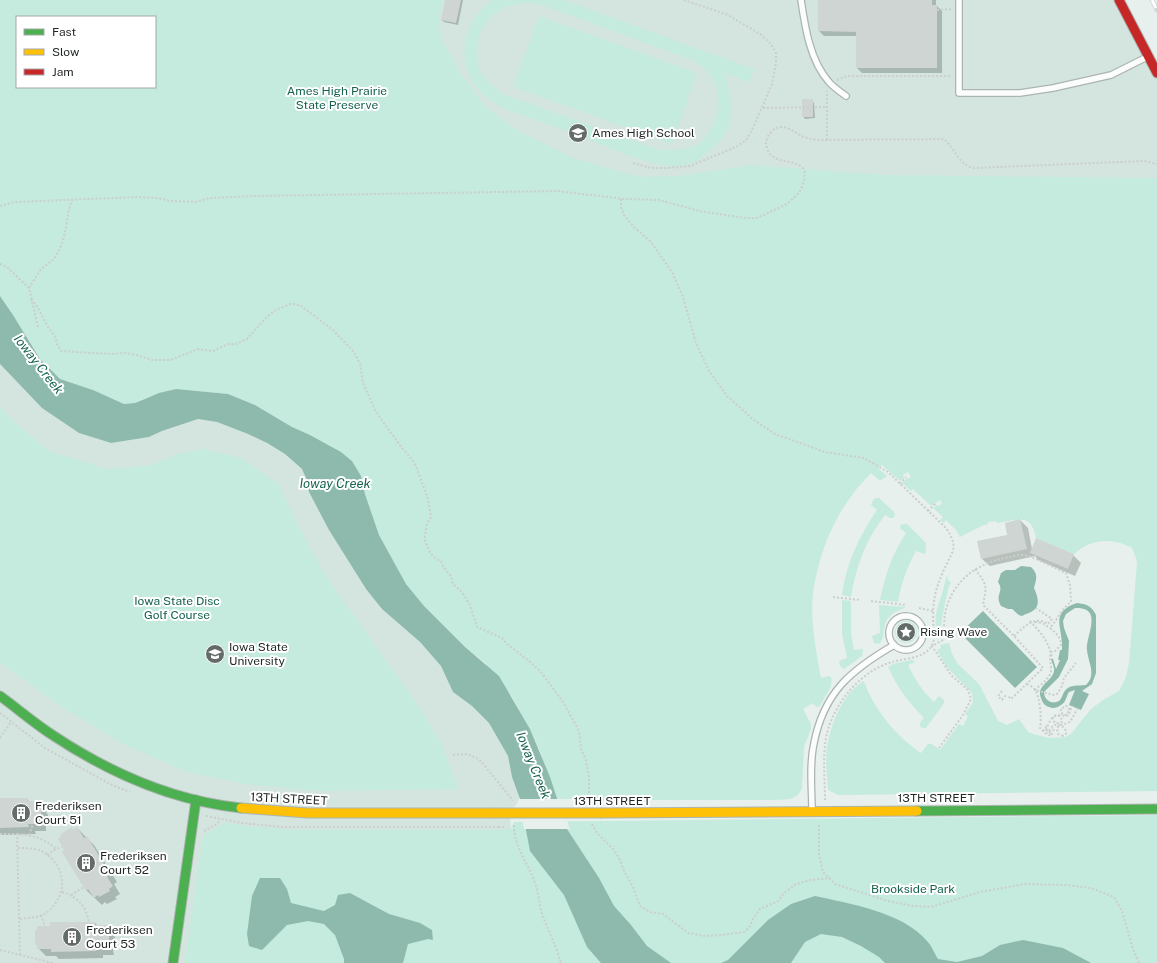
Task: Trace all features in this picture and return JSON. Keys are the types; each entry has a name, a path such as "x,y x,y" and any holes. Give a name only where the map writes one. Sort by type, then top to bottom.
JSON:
{"main road":[{"path":"1119,0 1157,73"},
{"name":"13TH STREET","path":"0,696 54,736 127,776 196,800 226,807 256,811 294,813 602,813 1157,810"},
{"path":"173,963 196,800"}],"lane":[{"path":"802,0 810,46 820,68 832,85 846,96"},
{"path":"960,0 959,93 1020,93 1052,88 1111,75 1148,56"},
{"path":"903,616 914,618 921,626 922,637 916,646 912,649 902,650 894,645 889,636 891,625 894,621 903,616"},
{"path":"812,811 813,744 819,723 827,704 835,690 856,669 871,658 894,645"}],"path":[{"path":"633,163 651,168 690,166 738,146 747,139 763,108 775,73 776,53 771,44 760,34 728,15 684,0"},
{"path":"937,10 951,10 951,5"},
{"path":"827,140 828,90 839,79 847,76 951,76 951,69"},
{"path":"763,108 827,107"},
{"path":"0,206 15,202 144,197 170,201 197,202 209,198 223,197 538,191 584,193 621,198 658,200 699,211 745,218 758,218 787,204 799,193 804,180 805,173 803,168 771,155 766,143 771,132 776,128 783,127 789,128 808,139 944,140 962,162 969,168 1144,161 1157,164"},
{"path":"621,198 621,206 624,215 634,227 651,242 672,272 683,298 696,343 709,371 727,396 754,420 775,434 825,452 864,458 888,472 950,534 954,547 935,590 933,611 934,639 932,646 951,675 968,690 971,699 963,715 939,748"},
{"path":"29,288 41,269 54,259 62,244 72,200"},
{"path":"0,264 7,268 29,288 38,327"},
{"path":"32,299 55,336 57,344 62,351 111,354 125,353 152,360 171,360 198,349 213,351 228,344 236,344 243,341 247,339 274,311 290,304 300,305 309,310 333,330 354,352 360,364 363,383 376,412 402,448 412,458 416,466 428,499 431,517 427,524 425,541 431,554 436,559 441,561 444,568 451,576 453,584 462,592 470,605 477,627 502,638 507,644 529,660 553,687 572,718 579,731 581,749 586,760 589,778 589,802"},
{"path":"900,484 906,477"},
{"path":"928,511 936,503"},
{"path":"825,796 825,752 827,732 836,712 846,696 861,679 875,670 891,662 914,658 925,653 932,646 942,640 944,618 951,596 957,586 975,569 983,564 1000,558 1024,555 1066,573 1070,585 1071,602 1063,608 1056,621 1050,628"},
{"path":"975,569 985,582 986,591 983,605 1043,668 1011,699 1007,695 1002,691 998,696 1002,700 1007,695"},
{"path":"833,597 860,600"},
{"path":"871,601 906,605"},
{"path":"919,608 933,611"},
{"path":"1014,636 1030,621 1043,621 1048,624 1052,619 1036,608"},
{"path":"1030,621 1042,623 1050,628 1056,633 1061,641 1061,645 1058,649 1051,652 1049,657 1051,672 1035,690"},
{"path":"1030,621 1044,635 1051,652 1052,659"},
{"path":"1027,684 1035,690 1049,694 1057,694 1062,686 1064,678 1076,663"},
{"path":"1035,690 1039,701 1040,728 1044,733 1051,736 1054,730 1052,728"},
{"path":"1047,731 1053,716 1055,716 1058,715 1061,717 1062,722 1055,723 1053,719 1053,718 1054,716 1058,714 1065,716 1069,715 1070,711 1069,710 1068,707 1061,710 1061,713 1066,715 1069,712 1071,709 1073,706"},
{"path":"1047,725 1043,731 1048,734 1047,731 1052,726 1059,725 1062,726 1064,727 1066,730 1065,735 1060,736 1057,732 1058,728 1059,726 1062,725 1070,722 1078,708"},
{"path":"0,713 11,722 0,738"},
{"path":"453,755 467,754 478,759 511,798 512,805"},
{"path":"210,817 242,823 282,827 498,827"},
{"path":"591,823 597,833 613,849 619,858 640,906 650,912 663,914 688,933 705,936 744,932 749,928 760,909 778,901 784,893 796,884 810,880 830,878"},
{"path":"29,835 33,824"},
{"path":"514,824 514,835 518,849 531,872 536,886 542,913 561,963"},
{"path":"819,825 819,854 823,872 835,884 888,902 931,907 980,892 1025,884 1066,885 1091,888 1114,897 1122,911 1133,949 1139,963"},
{"path":"0,834 35,836 48,842 56,849"},
{"path":"18,834 20,955"},
{"path":"48,855 62,846"},
{"path":"18,848 30,848 48,855 56,864 62,876 62,892 55,904 47,913 19,919"},
{"path":"71,895 84,888"},
{"path":"62,892 71,895 82,904 89,922"},
{"path":"41,915 45,926"},
{"path":"0,950 53,963"}],"shaded area":[{"name":"Ames High School","path":"0,0 1118,0 1157,74 1157,179 0,195"},
{"name":"Iowa State University","path":"0,364 42,408 79,433 111,443 149,437 198,419 217,422 267,443 285,454 302,469 306,478 309,492 329,529 366,589 382,609 420,642 441,666 453,692 472,706 489,723 508,756 512,777 520,799 510,813 511,829 547,963 0,963"}],"green space":[{"name":"Ames High Prairie State Preserve","path":"0,0 443,0 439,20 442,40 460,72 487,108 522,133 574,158 639,177 679,176 750,165 885,175 1157,178 1157,791 838,795 828,790 826,752 832,728 844,701 857,686 864,681 868,692 887,722 903,739 921,753 928,744 932,744 940,750 959,724 963,726 968,716 965,714 972,704 972,693 946,666 937,650 941,648 940,645 949,643 952,654 958,664 979,684 998,721 1007,725 1019,719 1028,732 1049,738 1065,737 1071,734 1090,710 1103,700 1119,691 1126,677 1129,663 1137,563 1132,548 1117,542 1102,541 1087,545 1074,554 1036,538 1034,530 1030,524 1022,520 997,523 996,521 988,522 988,524 960,537 956,530 946,520 944,523 940,520 943,517 933,508 942,504 940,500 931,506 913,489 911,491 902,483 907,478 908,479 911,477 908,472 903,475 904,478 900,481 882,465 878,468 887,476 880,481 871,473 855,491 838,516 832,528 818,567 812,604 814,636 821,678 829,676 831,677 832,681 830,688 820,706 816,707 813,703 803,709 811,724 811,729 804,747 802,789 798,795 791,799 774,800 556,799 540,751 530,729 512,697 485,663 465,647 424,606 406,584 379,535 365,494 361,476 352,461 341,452 292,427 255,405 228,394 176,389 145,398 135,403 124,404 93,390 60,379 40,359 0,296"},
{"path":"492,0 564,0 754,69 749,82 724,73 729,90 731,108 725,135 719,142 704,156 695,161 685,165 663,165 638,159 506,109 490,100 477,88 469,74 465,59 465,43 470,28 479,13","holes":["521,3 536,3 692,60 701,66 710,75 714,82 718,97 715,121 704,139 698,144 689,148 679,150 659,150 503,94 493,86 482,73 478,62 477,48 484,26 499,10"]},
{"path":"539,16 697,73 672,144 513,87"},
{"name":"Iowa State Disc Golf Course","path":"0,407 19,426 49,451 107,469 152,465 177,454 203,449 241,458 279,484 296,521 324,573 419,706 442,745 458,789 323,791 251,785 187,772 123,744 57,704 0,662"},
{"path":"875,498 879,498 894,512 895,516 890,518 885,515 878,524 863,553 856,574 851,597 842,595 850,561 854,551 864,530 877,510 871,505"},
{"path":"907,524 926,543 925,554 916,551 905,576 898,602 880,600 890,565 906,533 900,528 901,525"},
{"path":"947,575 948,580 951,583 948,589 944,609 940,638 936,626 936,616"},
{"path":"842,600 851,601 851,634 854,650 863,650 862,656 844,669 840,666 839,661 847,658 842,634"},
{"path":"879,605 906,607 894,612 888,619 884,627 883,638 879,644 874,643 872,636 880,633"},
{"path":"906,621 910,622 916,628 916,636 910,642 906,643 902,642 896,636 895,632 896,628 902,622"},
{"path":"912,660 915,662 908,665 919,685 926,694 934,702 939,696 944,700 944,703 926,728 922,728 920,726 920,723 924,718 913,707 895,681 888,667 893,664"},
{"name":"Brookside Park","path":"1157,815 1157,963 185,963 203,836 224,823 299,830 499,830 511,829 514,822"}],"water":[{"name":"Ioway Creek","path":"0,296 40,359 60,379 93,390 124,404 135,403 159,393 176,389 228,394 255,405 292,427 341,452 352,461 361,476 365,494 379,535 406,584 424,606 465,647 499,676 530,729 550,777 567,829 599,878 614,906 647,946 671,963 601,963 587,947 564,895 530,851 520,799 512,777 508,756 489,723 472,706 453,692 441,666 420,642 382,609 366,589 329,530 309,492 306,478 302,469 285,454 267,443 217,422 198,419 149,437 111,443 79,433 42,408 0,364"},
{"path":"1021,566 1031,567 1035,572 1036,577 1034,588 1038,604 1031,612 1020,616 1012,609 1001,606 999,602 1000,585 998,582 1001,573 1006,570 1015,570"},
{"path":"1077,603 1083,604 1091,608 1096,615 1096,673 1092,684 1082,691 1089,694 1081,710 1069,705 1075,690 1069,692 1063,704 1054,708 1050,708 1044,704 1040,694 1042,687 1053,675 1054,667 1051,659 1053,659 1056,669 1060,660 1058,660 1060,650 1062,650 1062,642 1059,622 1063,611","holes":["1075,608 1084,609 1089,612 1092,623 1087,644 1091,677 1086,685 1068,688 1059,701 1051,702 1045,697 1044,692 1059,677 1068,659 1069,641 1063,621 1066,614"]},
{"path":"983,611 1037,667 1015,688 960,633"},
{"path":"260,878 280,878 287,889 291,903 324,911 335,905 338,895 350,893 389,914 420,923 432,930 433,940 428,939 408,944 403,963 344,963 344,959 335,935 324,924 308,921 287,925 262,950 249,946 247,934 252,896"},
{"path":"815,896 860,906 890,916 904,923 927,941 938,959 957,962 982,956 1000,945 1023,940 1063,948 1091,963 885,963 879,957 861,946 842,937 821,934 805,942 791,963 721,963 728,960 768,920 791,904"}],"pier":[{"path":"518,799 559,799 570,829 524,829"}],"building":[{"path":"445,0 461,0 456,23 441,20"},
{"path":"818,0 932,0 932,5 937,5 937,68 856,68 856,32 818,31"},
{"path":"802,99 813,99 813,117 802,117"},
{"path":"1020,519 1027,549 981,559 977,541 1007,535 1005,523"},
{"path":"1036,538 1074,554 1068,569 1030,553"},
{"name":"Frederiksen Court 51","path":"0,798 27,798 28,801 39,801 39,806 41,806 41,819 38,819 39,824 28,824 29,827 0,828"},
{"name":"Frederiksen Court 52","path":"72,827 73,829 77,827 84,838 87,836 110,874 107,877 113,886 109,889 110,891 99,897 98,895 94,898 88,889 86,891 62,852 64,850 58,839 61,836 60,835"},
{"name":"Frederiksen Court 53","path":"50,922 95,922 95,925 107,925 107,930 109,930 109,943 106,943 106,948 96,948 96,951 51,952 51,949 37,949 37,944 35,944 35,930 37,930 37,926 50,926"}],"railway":[{"path":"1152,0 1157,10"}],"traffic: fast":[{"path":"0,696 54,736 120,773 168,792 192,799 241,808"},
{"path":"173,963 196,800"},
{"path":"917,811 1157,809"}],"traffic: slow":[{"path":"241,808 308,813 492,813"},
{"path":"602,813 917,811"},
{"path":"492,813 602,813"}],"traffic: jam":[{"path":"1119,0 1157,73"}],"place":[{"name":"Ames High School","path":"578,133"},
{"name":"Rising Wave","path":"906,632"},
{"name":"Iowa State University","path":"215,654"},
{"name":"Frederiksen Court 51","path":"21,813"},
{"name":"Frederiksen Court 52","path":"86,863"},
{"name":"Frederiksen Court 53","path":"72,937"}]}
